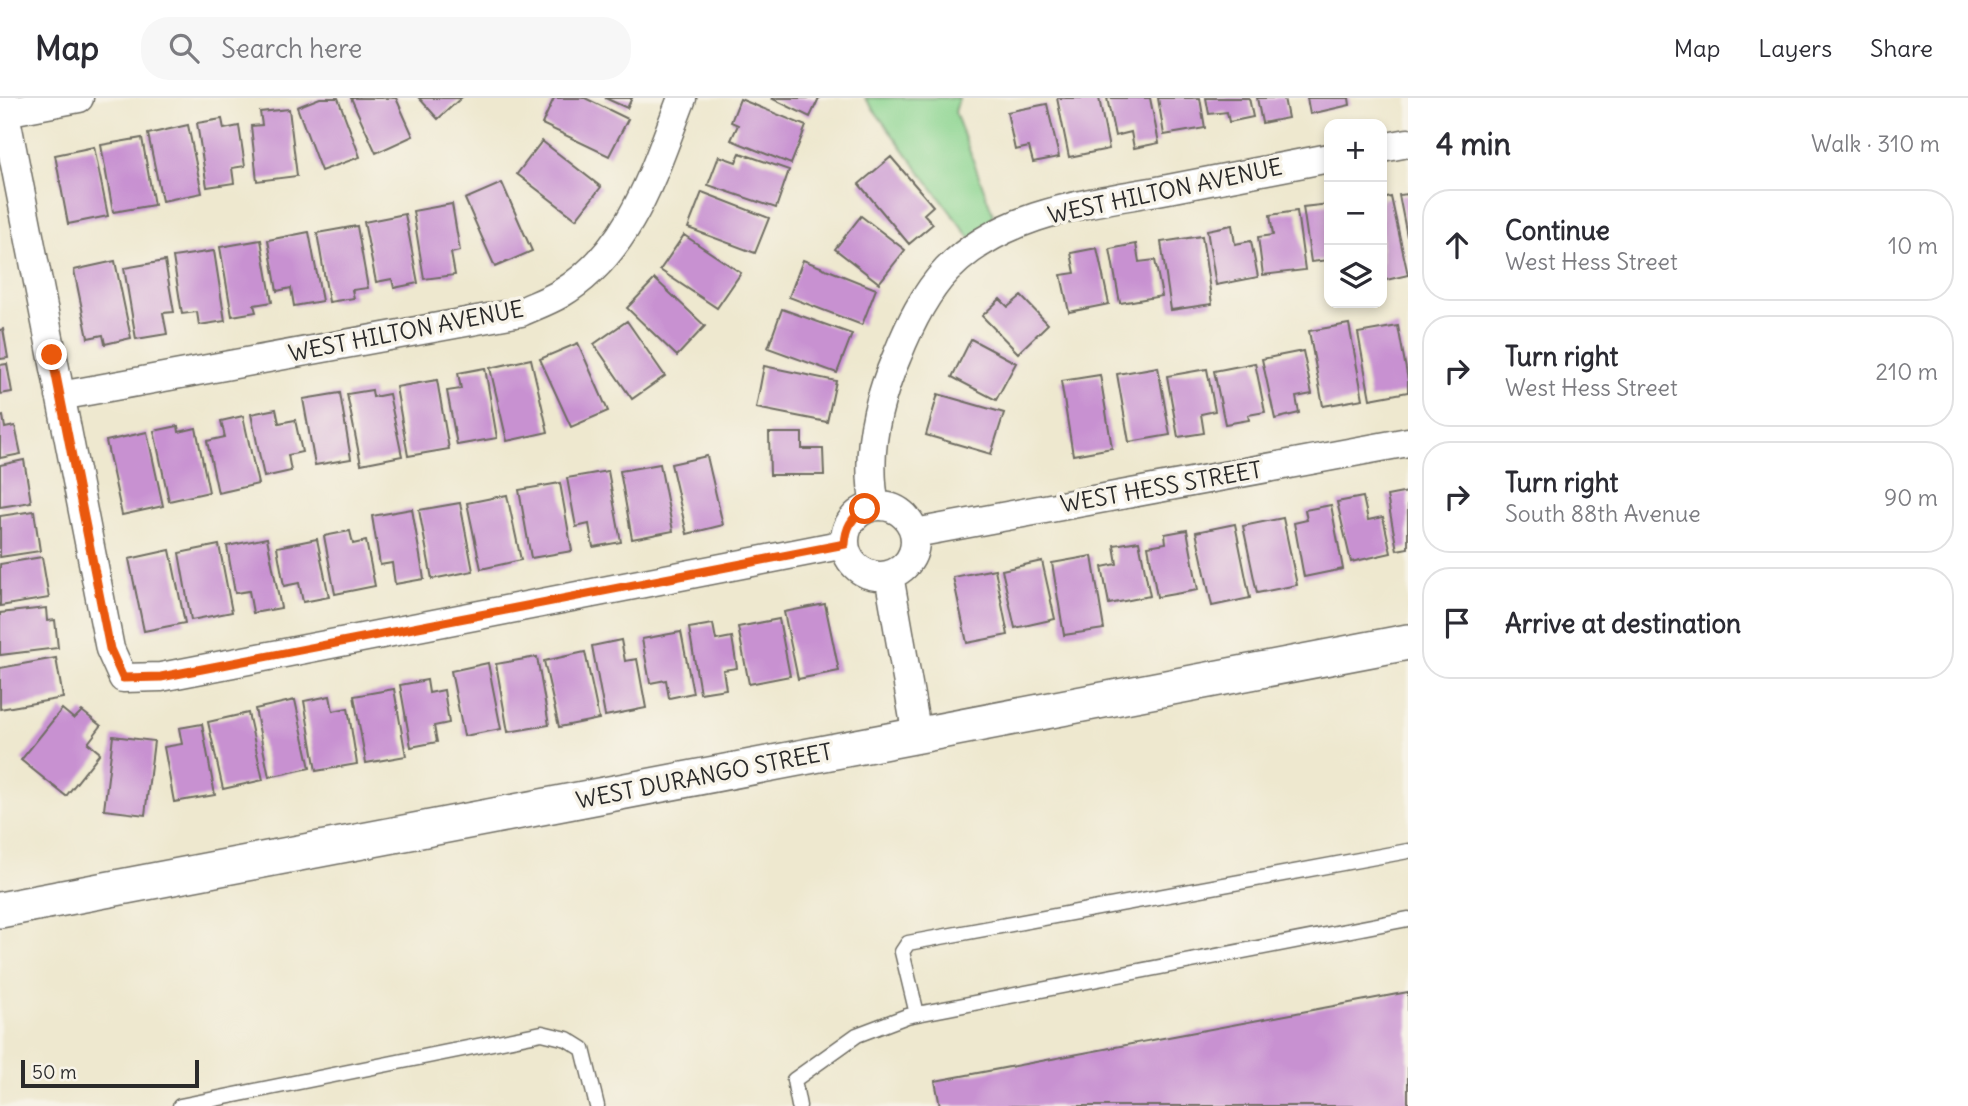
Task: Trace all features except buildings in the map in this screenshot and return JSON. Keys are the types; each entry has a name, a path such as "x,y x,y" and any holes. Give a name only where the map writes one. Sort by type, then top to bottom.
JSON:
{"street":[{"path":"79,98 3,105 110,649 123,678 161,677 845,544"},
{"name":"WEST HILTON AVENUE","path":"60,396 521,312 561,293 598,264 622,236 645,195 682,98"},
{"path":"1387,147 1408,143"},
{"name":"WEST HILTON AVENUE","path":"875,506 870,480 870,458 876,422 890,373 923,302 947,270 976,246 1003,230 1054,211 1324,159"},
{"name":"WEST HESS STREET","path":"915,533 1408,442"},
{"path":"875,506 884,506 900,512 907,517 915,533 916,544 908,564 889,575 865,573 855,566 848,556 845,544 849,523 865,509 875,506"},
{"path":"889,575 917,736"},
{"name":"WEST DURANGO STREET","path":"0,910 1408,642"}],"lane":[{"path":"917,1014 902,952 908,943 1408,850"},
{"path":"799,1106 794,1080 857,1035 917,1014 1408,919"},
{"path":"180,1106 542,1033 567,1039 583,1049 597,1106"}],"green space":[{"path":"865,98 959,98 955,112 993,214 976,246"}],"route":[{"path":"52,355 110,649 123,678 161,677 845,544 849,523 865,509"}]}
